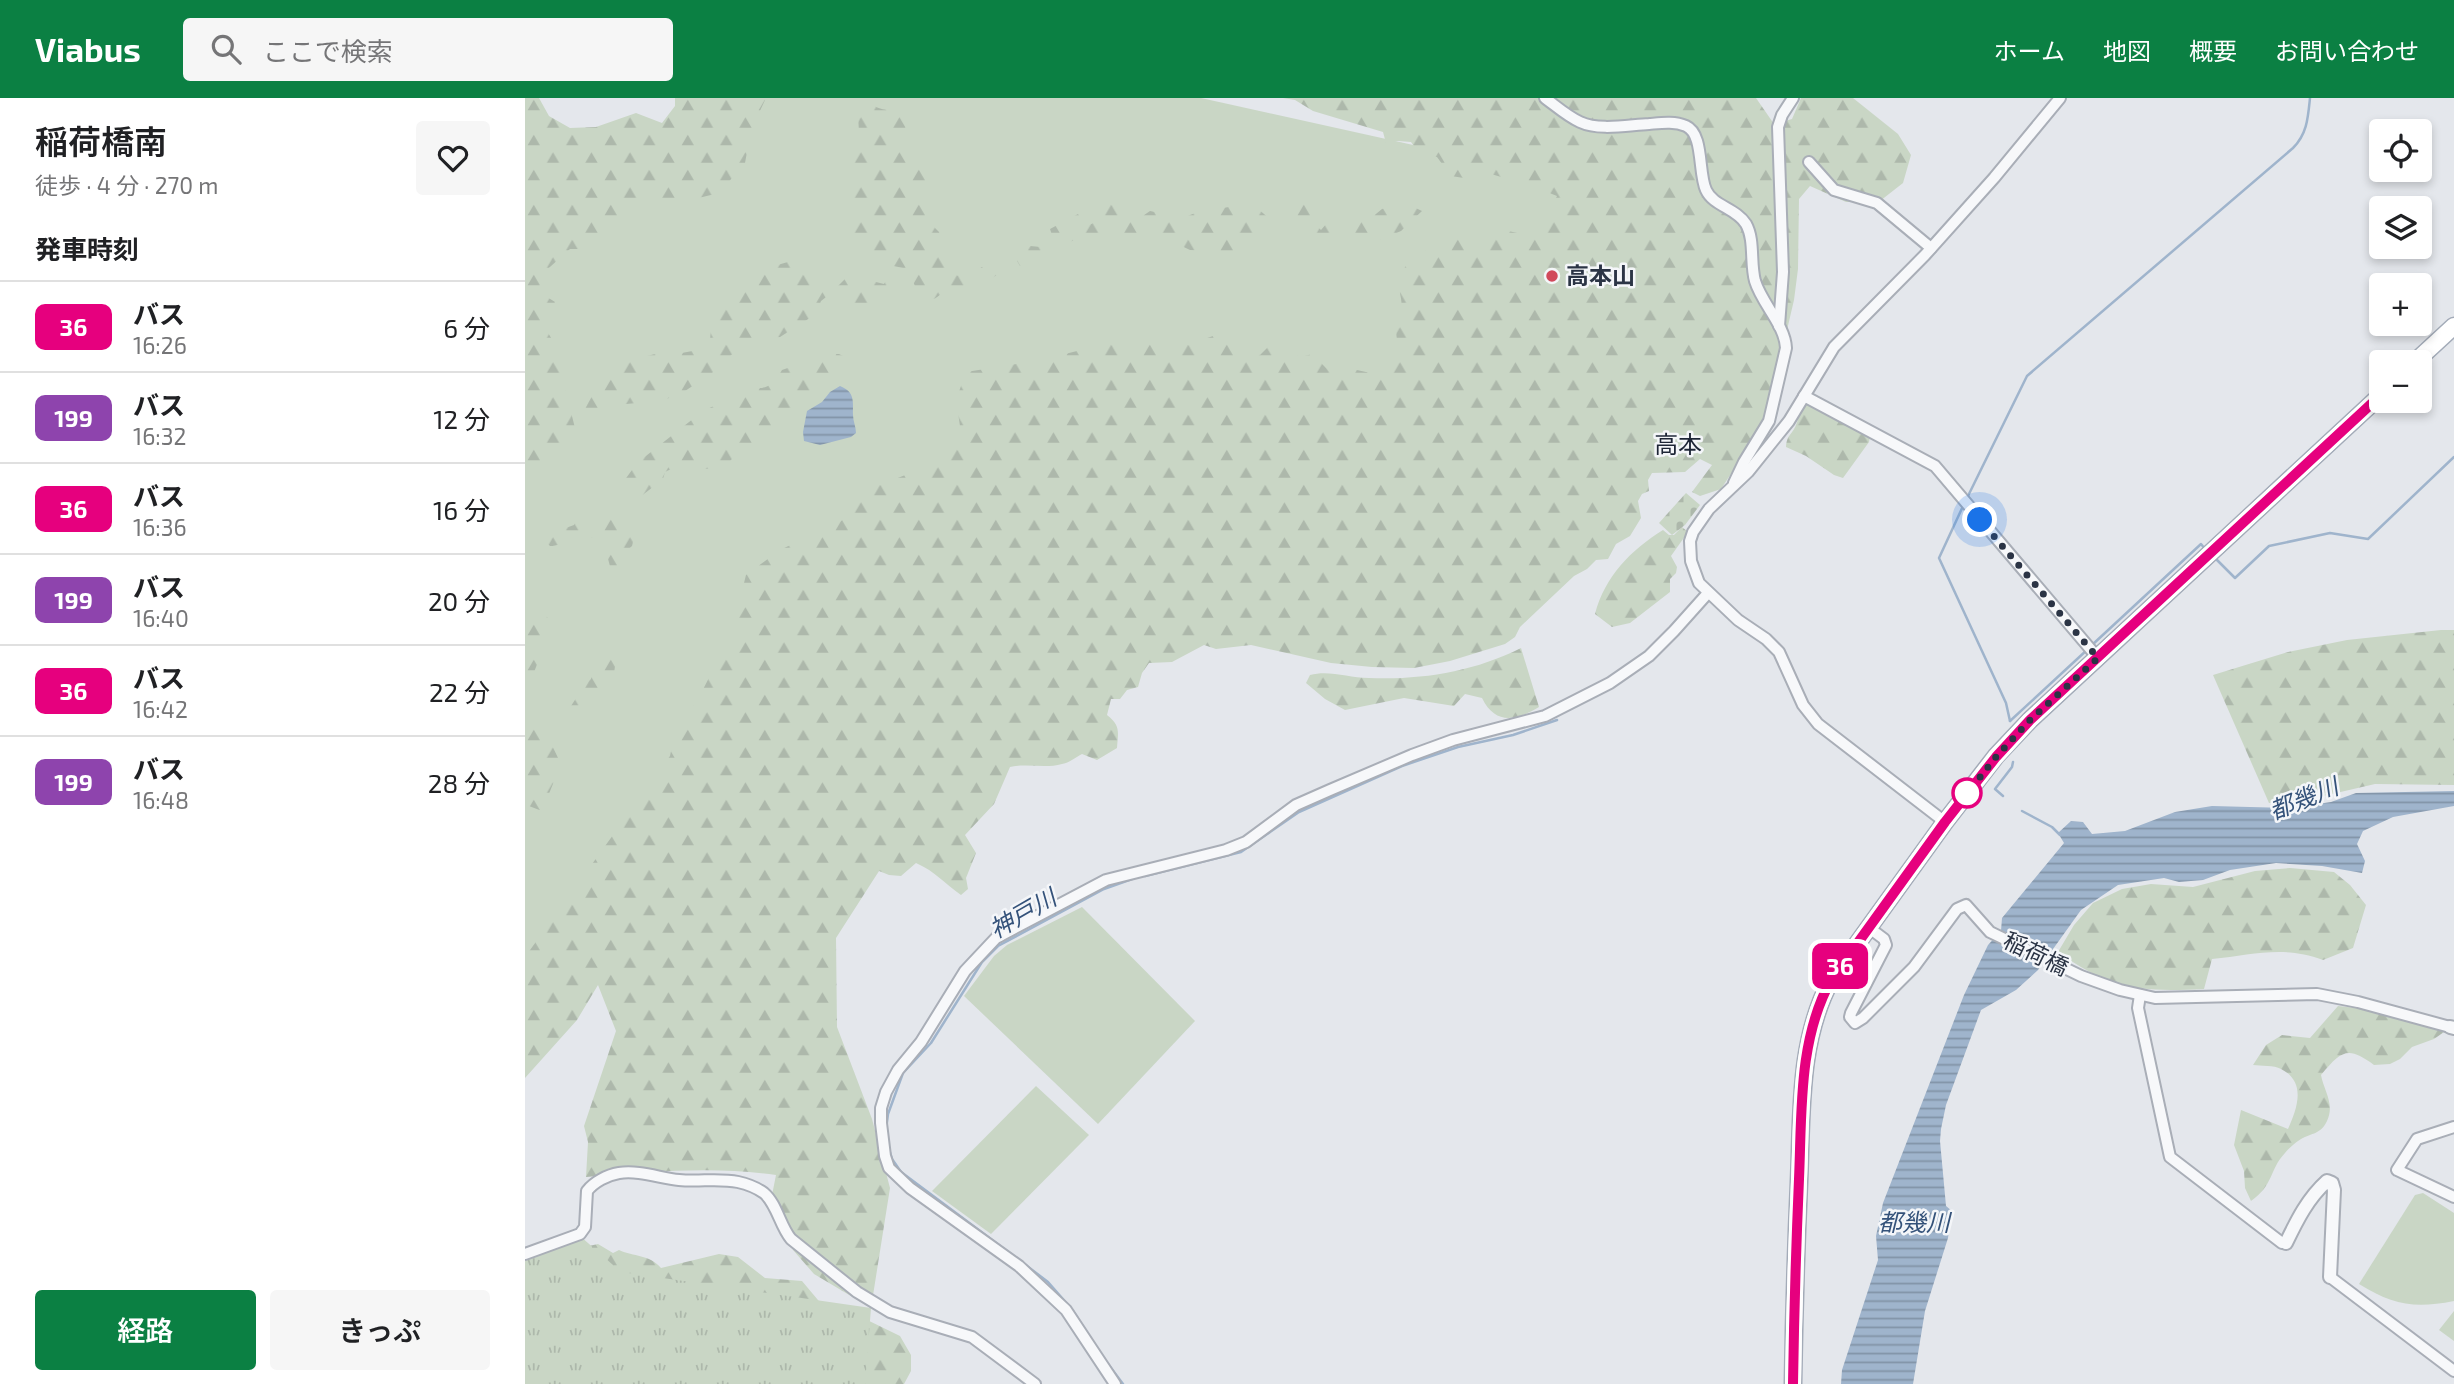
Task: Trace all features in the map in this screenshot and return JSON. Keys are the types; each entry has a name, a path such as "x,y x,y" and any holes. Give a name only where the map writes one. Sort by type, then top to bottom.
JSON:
{"main road":[{"path":"2428,350 2454,326"},
{"path":"1793,1384 1796,1217 1808,1045 1821,998 1868,927 1945,822 2021,729 2369,406"}],"street":[{"path":"1545,98 1583,124 1600,126 1676,122 1689,127 1697,139 1706,191 1714,200 1734,210 1745,223 1750,234 1755,282 1786,338 1786,348 1769,421 1744,462 1734,486"},
{"path":"1779,326 1783,272 1778,127 1793,98"},
{"path":"1945,822 1818,724 1803,705 1779,652 1766,639 1738,620 1699,583 1694,572 1690,541 1709,509 1734,486 1775,440 1834,347 1994,178 2060,98"},
{"path":"1809,162 1835,190 1885,207 1931,247"},
{"path":"1804,396 1935,466 2098,658"},
{"path":"1115,1384 1066,1310 989,1243 910,1188 890,1168 885,1156 881,1108 887,1092 898,1070 921,1042 965,971 996,938 1106,880 1226,850 1246,842 1296,805 1330,790 1453,740 1545,716 1610,683 1649,656 1708,593"},
{"name":"稲荷橋","path":"1868,927 1884,939 1887,946 1851,1013 1854,1023 1863,1018 1914,967 1960,906 1969,907 1990,932 2081,976 2140,995 2155,998 2317,994 2452,1027"},
{"path":"2140,995 2138,1009 2170,1157 2282,1243 2286,1243 2316,1193 2327,1181 2332,1183 2334,1190 2330,1277 2454,1371"},
{"path":"2454,1127 2417,1139 2397,1170 2454,1197"},
{"path":"525,1254 580,1234 584,1230 586,1220 587,1191 604,1178 617,1174 699,1182 722,1180 753,1187 763,1192 770,1200 791,1239 857,1292 898,1315 972,1337 1035,1384"}],"green space":[{"path":"525,98 539,98 549,116 570,128 596,127 636,113 662,123 675,106 675,98 766,98 751,130 745,163 719,193 682,202 658,204 647,201 631,209 585,249 570,249 541,275 539,292 555,302 542,323 553,341 575,428 553,457 525,475"},
{"path":"693,98 1201,98 1557,177 1564,237 1415,390 525,973 525,271"},
{"path":"853,98 878,98 874,102 876,107 904,113 907,140 930,188 922,207 931,224 939,232 950,275 968,276 999,256 1005,265 994,277 969,289 943,292 935,299 927,299 919,296 908,269 884,264 881,255 864,249 859,243 853,230 853,204 846,197 844,189 854,179 851,170 860,149 858,115"},
{"path":"1283,98 1756,98 1774,124 1792,119 1801,98 1853,98 1898,134 1911,155 1903,183 1880,201 1846,202 1810,186 1799,199 1798,269 1794,300 1766,420 1721,489 1700,496 1692,492 1712,465 1700,459 1685,472 1652,473 1648,480 1649,491 1642,494 1638,501 1641,518 1630,536 1616,544 1608,559 1596,560 1574,576 1505,644 1450,661 1414,668 1331,663 1251,645 1216,649 1204,645 1172,662 1149,663 1142,673 1138,687 1127,690 1120,699 1111,699 1107,715 1117,726 1117,748 1097,760 1082,754 1056,765 1010,767 994,804 965,835 976,853 966,878 968,889 961,895 916,863 901,876 879,871 836,938 837,1027 872,1119 890,1188 871,1308 814,1274 793,1250 772,1195 776,1175 705,1170 586,1177 588,1142 584,1126 616,1031 598,985 577,1020 525,1078 525,957 670,756 675,732 734,642 736,615 746,575 780,550 841,521 875,487 928,466 960,426 956,400 966,372 1041,360 1125,339 1136,346 1157,339 1176,349 1213,336 1260,355 1270,345 1301,357 1312,354 1330,372 1357,370 1388,377 1398,360 1396,327 1401,309 1401,295 1397,282 1410,258 1450,239 1504,230 1530,236 1557,196 1474,169 1464,178 1451,176 1437,157 1420,155 1411,142 1386,143 1383,132 1313,111 1295,100"},
{"path":"1301,201 1317,210 1315,224 1321,230 1332,217 1349,216 1365,223 1382,209 1403,202 1422,211 1401,231 1380,240 1354,235 1332,241 1307,239 1293,224"},
{"path":"1105,203 1121,206 1124,222 1134,222 1150,211 1164,214 1172,225 1193,214 1229,207 1239,215 1257,208 1271,220 1260,243 1246,255 1190,250 1169,240 1112,232 1081,236 1031,264 1020,266 1017,261 1030,246 1041,247 1054,241 1050,229 1078,214 1089,225 1100,220"},
{"path":"805,257 835,289 854,270 861,268 863,287 876,282 884,284 890,273 898,274 902,281 897,287 898,293 871,307 858,305 845,308 837,297 830,294 821,301 816,314 780,337 758,339 745,345 718,369 679,395 659,401 615,405 592,418 582,415 596,387 598,375 614,375 627,361 663,352 676,354 698,350 710,340 712,318 720,302 753,272"},
{"path":"828,354 839,354 849,359 842,375 739,451 724,468 703,469 693,475 683,475 677,466 665,472 663,479 635,501 624,502 624,481 637,463 703,411 731,398 741,388 748,385 759,388 768,386 782,370"},
{"path":"1807,404 1816,406 1870,436 1869,442 1843,478 1786,447"},
{"path":"1686,493 1700,505 1685,525 1672,535 1659,523"},
{"path":"612,502 617,502 622,517 629,517 637,526 632,546 623,554 625,568 620,573 611,570 602,544 588,535 555,546 546,542 549,534 574,525 577,519 584,517 590,522 604,521 607,516 606,509"},
{"path":"1682,527 1688,532 1671,556 1677,567 1676,573 1670,579 1670,592 1630,623 1612,627 1595,614 1612,576 1630,555 1663,530 1674,535"},
{"path":"525,604 541,607 550,622 525,696"},
{"path":"631,625 639,629 636,636 624,645 619,653 614,670 616,684 613,690 582,711 571,706 591,679 592,668 607,656 608,649 617,645 618,635"},
{"path":"2454,630 2454,785 2375,784 2306,800 2269,803 2213,675 2288,652 2347,640"},
{"path":"1521,648 1539,707 1514,717 1507,718 1493,713 1482,698 1465,694 1454,706 1404,698 1345,710 1325,699 1306,683 1310,675 1317,674 1408,678 1447,673 1484,663"},
{"path":"525,710 550,740 561,764 542,811 525,807"},
{"path":"2290,868 2334,872 2350,885 2366,905 2353,948 2323,960 2308,955 2281,952 2212,959 2204,989 2181,990 2127,986 2094,974 2058,952 2074,925 2093,903 2122,889 2151,884 2193,887 2255,871"},
{"path":"1082,907 1195,1021 1098,1124 964,996 994,956 1007,945"},
{"path":"2338,1006 2365,1009 2444,1032 2412,1047 2400,1059 2390,1064 2374,1065 2351,1053 2334,1060 2321,1075 2330,1109 2325,1125 2288,1149 2264,1189 2251,1201 2234,1145 2241,1110 2288,1129 2298,1096 2297,1088 2289,1074 2275,1067 2253,1065 2266,1045 2282,1035 2310,1038"},
{"path":"1036,1086 1089,1135 991,1234 932,1191"},
{"path":"2423,1193 2454,1213 2454,1301 2415,1305 2393,1301 2359,1284 2415,1195"},
{"path":"580,1236 621,1272 871,1308 865,1384 525,1384 525,1256"},
{"path":"598,1244 613,1253 619,1250 646,1258 661,1268 719,1254 738,1257 765,1278 802,1281 823,1306 859,1316 900,1336 911,1355 911,1371 904,1384 525,1384 575,1249"},
{"path":"2454,1311 2454,1341 2439,1330"}],"water":[{"path":"840,386 848,391 852,398 856,433 851,437 820,445 804,441 807,411"},
{"name":"都幾川","path":"2454,791 2454,806 2393,817 2363,831 2357,844 2365,861 2362,873 2322,866 2276,863 2230,870 2203,880 2179,882 2164,878 2118,885 2081,910 2038,970 2016,990 1981,1010 1946,1105 1940,1141 1946,1206 1952,1211 1948,1238 1925,1311 1913,1384 1841,1384 1842,1370 1878,1260 1876,1236 1883,1203 1964,995 1988,945 2001,931 2002,918 2064,843 2058,833 2071,821 2083,822 2092,834 2125,831 2175,812 2212,806 2291,808 2331,802 2356,793"}],"waterway":[{"path":"1967,498 2027,376 2293,148 2304,131 2310,98"},
{"path":"2215,558 2235,578 2269,546 2330,533 2368,539 2454,457"},
{"path":"1964,504 1939,558 2006,703 2010,721"},
{"path":"2092,645 2201,544 2205,549"},
{"path":"2010,721 2088,649"},
{"name":"神戸川","path":"1145,876 1241,852 1299,812 1402,766 1458,747 1513,735 1557,720"},
{"path":"2003,796 1995,789 2013,762"},
{"path":"2022,811 2052,827 2060,835"},
{"name":"神戸川","path":"886,1129 888,1114 903,1073 931,1043 982,962 998,946 1104,889 1132,879"},
{"name":"神戸川","path":"889,1149 901,1172 1015,1257"},
{"name":"神戸川","path":"1023,1263 1048,1282 1069,1306"},
{"name":"神戸川","path":"1073,1311 1098,1350"},
{"name":"神戸川","path":"1108,1364 1123,1384"}],"bus line":[{"name":"36","path":"1793,1384 1796,1217 1805,1074 1810,1032 1821,998 1831,980 1945,822 1996,757 2030,720 2369,406"}],"place":[{"name":"高本山","path":"1552,276"}],"district":[{"name":"高本","path":"1678,445"}],"route":[{"path":"1967,793 1962,800 2030,720 2098,658 1980,520"}]}
